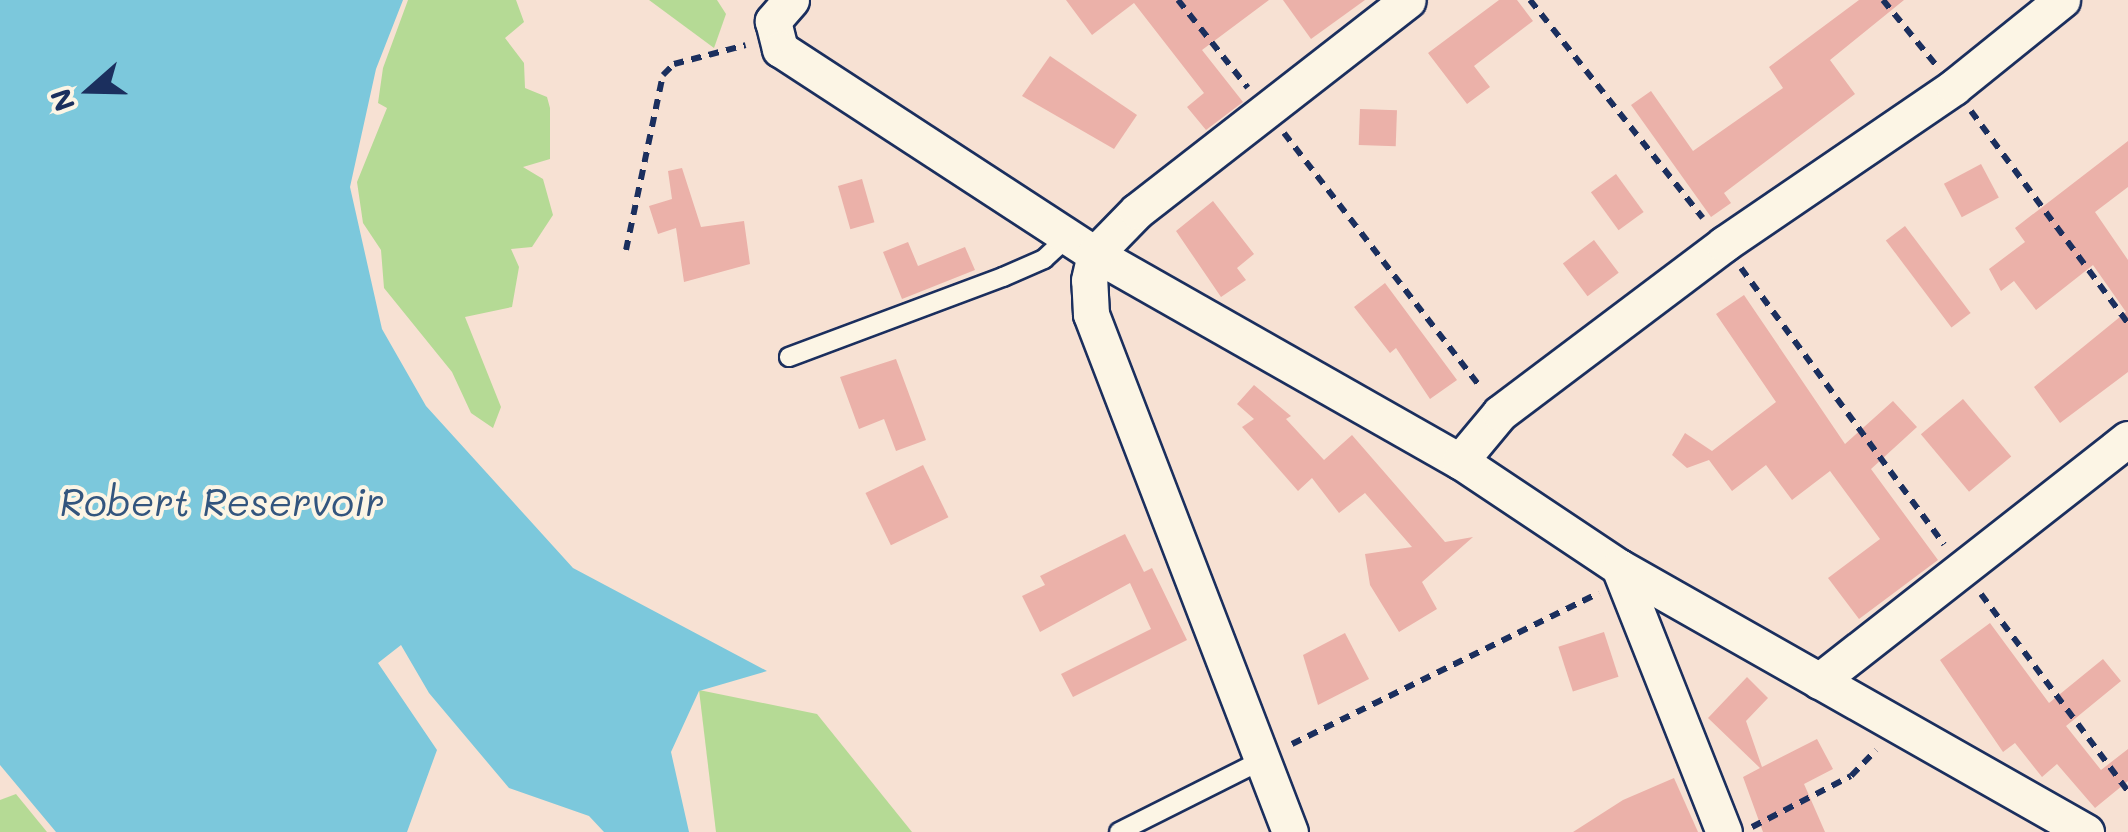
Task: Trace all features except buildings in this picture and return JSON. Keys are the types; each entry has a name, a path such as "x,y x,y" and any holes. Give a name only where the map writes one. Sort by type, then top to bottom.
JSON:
{"street":[{"path":"792,0 771,36 1082,245 1460,461 1621,573 1819,681 1889,724 2011,784 2086,832"},
{"path":"1082,245 1408,0"},
{"path":"1460,461 1500,413 1724,244 1954,88 2062,0"},
{"path":"1082,245 1090,314 1290,832"},
{"path":"1819,681 2128,439"},
{"path":"1621,573 1724,832"}],"lane":[{"path":"789,356 1082,245"},
{"path":"1119,832 1264,759"}],"path":[{"path":"1178,0 1500,413"},
{"path":"1530,0 1724,244 2128,792"},
{"path":"1883,0 1954,88 2128,323"},
{"path":"626,250 664,75 674,64 771,36"},
{"path":"1264,759 1621,573"},
{"path":"1742,832 1851,776 1889,724"}],"green space":[{"path":"408,0 516,0 524,22 505,38 524,63 525,88 547,97 550,108 550,159 523,167 543,179 553,215 532,247 511,249 519,267 512,307 465,317 501,407 493,428 471,413 452,372 384,288 381,250 363,223 357,182 387,108 378,103 383,68"},
{"path":"649,0 717,0 726,14 714,48"},
{"path":"699,690 817,714 912,832 716,832"},
{"path":"16,794 47,832 0,832 0,800"}],"water":[{"name":"Robert Reservoir","path":"0,0 403,0 376,69 350,187 382,329 426,406 573,568 767,671 699,691 671,752 689,832 604,832 589,816 509,788 429,693 401,645 378,663 437,750 407,832 56,832 0,765"}]}
